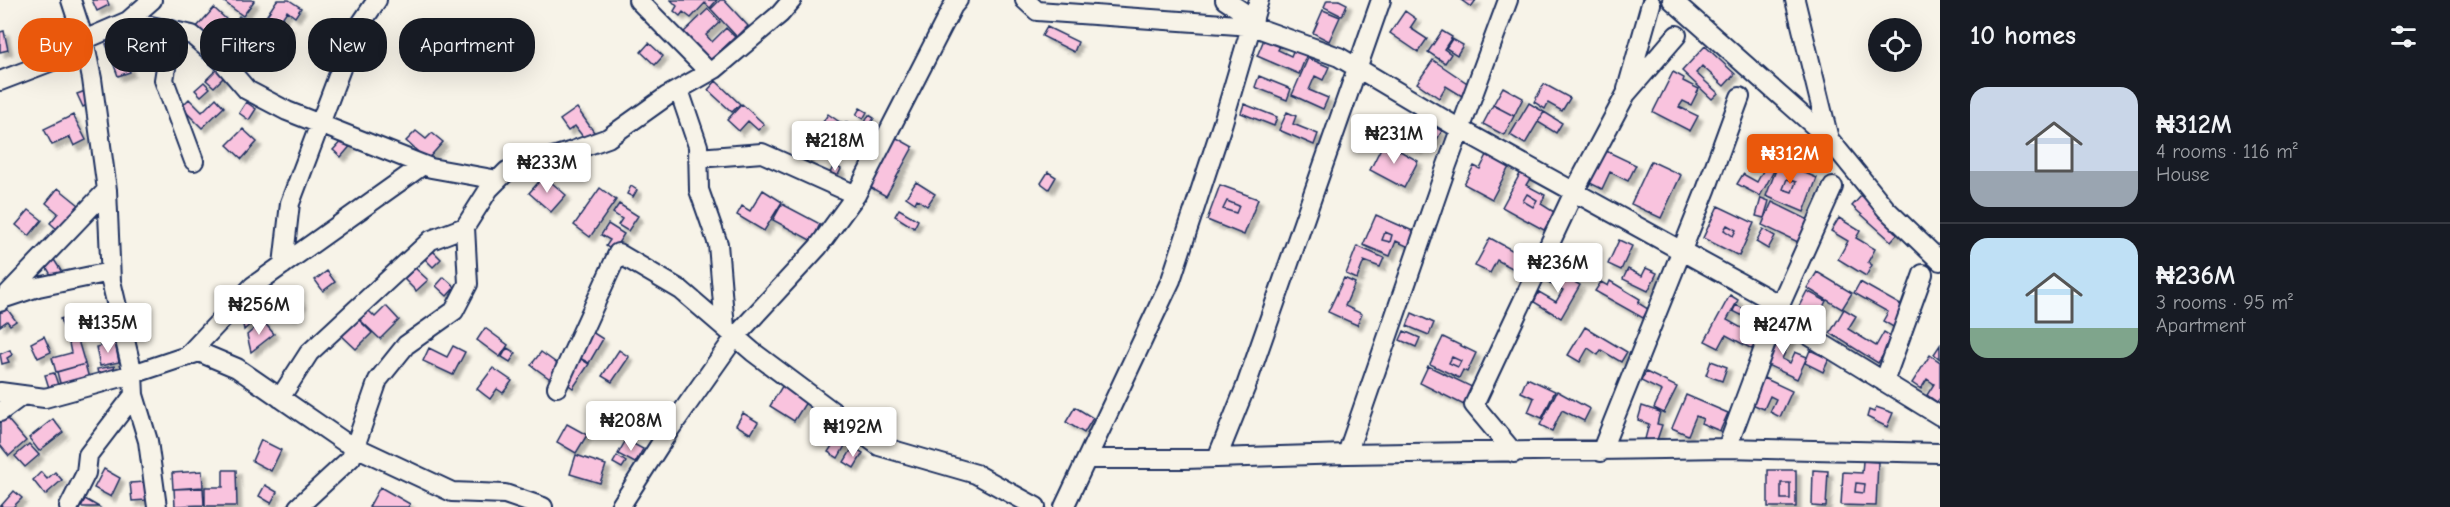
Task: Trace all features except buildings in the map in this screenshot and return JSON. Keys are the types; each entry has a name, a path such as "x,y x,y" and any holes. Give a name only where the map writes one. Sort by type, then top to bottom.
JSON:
{"street":[{"path":"71,0 77,18"},
{"path":"131,18 152,0"},
{"path":"283,265 290,203 354,34 377,0"},
{"path":"638,0 710,72"},
{"path":"298,507 351,458 378,381 405,345 454,312 468,284 465,227 489,189 507,171 608,138 710,72 780,14 792,0"},
{"path":"620,507 730,333 818,248 856,195 958,0"},
{"path":"1025,0 1037,11 1253,22"},
{"path":"1225,0 1253,22 1339,57 1460,129 1575,190 1780,305 1787,322 1940,416"},
{"path":"1064,507 1171,280 1223,122 1259,0"},
{"path":"1217,458 1246,386 1381,0"},
{"path":"1347,454 1460,129 1508,0"},
{"path":"1672,0 1829,139 1886,209 1940,261"},
{"path":"1795,0 1829,139"},
{"path":"1514,453 1474,405 1575,190 1626,94 1651,4"},
{"path":"188,34 222,61 247,90 320,124 423,165 498,180"},
{"path":"1626,94 1677,35"},
{"path":"0,81 23,72"},
{"path":"91,72 107,190 110,272 133,374 134,395 148,441 157,507"},
{"path":"165,72 164,80 194,161"},
{"path":"679,90 698,146 699,190 718,244 730,333"},
{"path":"1601,452 1706,190 1740,97"},
{"path":"698,158 762,153 856,195"},
{"path":"186,357 254,286 423,165"},
{"path":"1727,448 1780,305 1833,187"},
{"path":"2,300 107,190"},
{"path":"280,398 309,353 431,240 465,227"},
{"path":"557,387 618,253 681,290 753,352 879,446 976,474 1036,507"},
{"path":"2,300 38,287 110,272"},
{"path":"1884,382 1923,274"},
{"path":"0,392 45,398 133,374 199,352 237,368 343,441 452,492 505,494 543,507"},
{"path":"0,412 24,395"},
{"path":"69,507 86,472 88,455 134,395"},
{"path":"1087,459 1601,452 1727,448 1940,453"}]}
